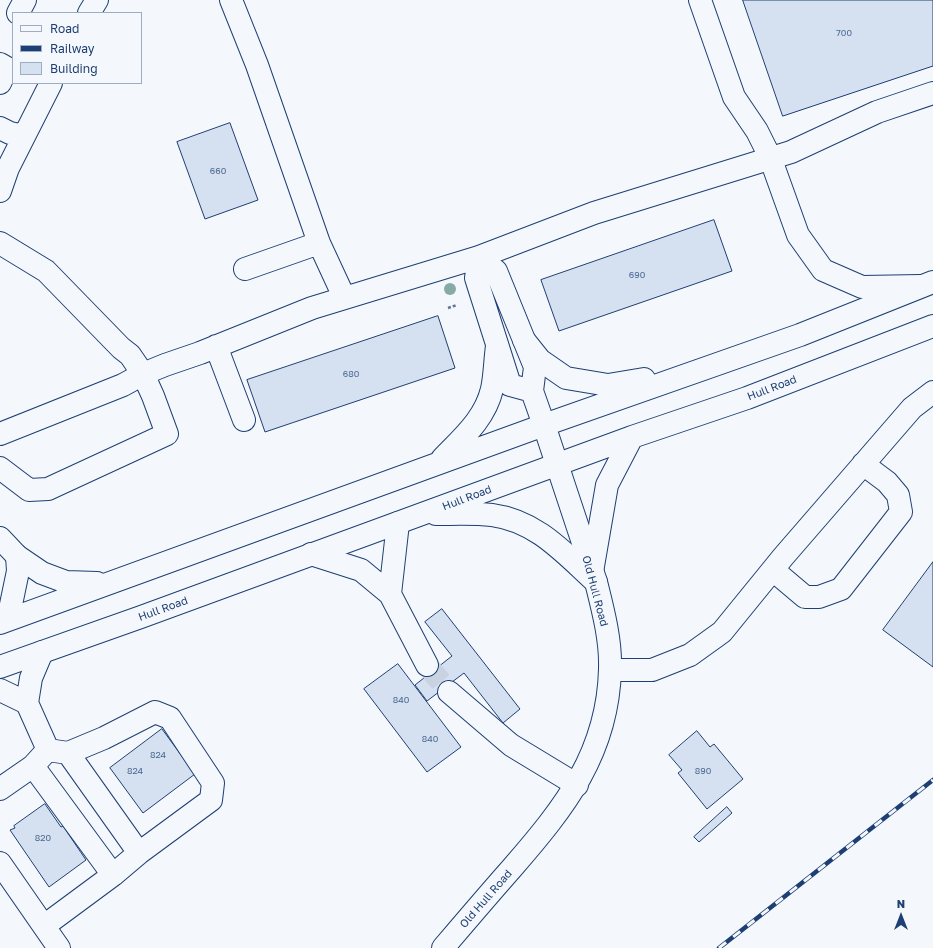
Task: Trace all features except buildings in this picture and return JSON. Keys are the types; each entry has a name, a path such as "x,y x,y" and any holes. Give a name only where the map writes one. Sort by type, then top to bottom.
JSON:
{"main road":[{"path":"19,12 25,0"},
{"path":"90,12 97,0"},
{"path":"231,0 257,65 319,243 344,298"},
{"path":"700,0 734,97 757,132 770,157 798,235 823,270 862,287 928,284"},
{"path":"0,12 12,18"},
{"path":"0,64 7,68 0,83"},
{"path":"1,188 8,168 50,84"},
{"path":"0,434 123,385 164,364 216,346 312,308 479,257 594,213 770,157 791,152 877,112 933,93"},
{"path":"0,128 10,133 24,136"},
{"path":"0,243 46,271 121,348 130,355 143,374 167,434 48,489 29,490 0,468"},
{"path":"245,269 319,243"},
{"path":"479,257 496,271 535,367 532,391 510,385 476,278 479,257"},
{"path":"4,621 544,425 800,335 928,284"},
{"name":"Hull Road","path":"0,667 425,514 556,464 747,398 933,326"},
{"path":"524,340 540,360 566,378 608,385 698,370"},
{"path":"216,346 244,420"},
{"path":"438,464 474,427 485,408 492,389 497,346"},
{"name":"Old Hull Road","path":"443,948 547,827 577,785 593,752 605,716 610,670 605,622 594,577 532,391"},
{"path":"610,670 652,670 690,655 722,632 773,570 912,408 933,392"},
{"path":"594,577 607,485 632,437"},
{"path":"773,570 805,597 819,597 841,589 901,512 898,495 887,482 863,464"},
{"path":"425,514 490,515 506,518 523,524 539,532 594,577"},
{"path":"390,594 398,523"},
{"path":"0,538 17,556 42,573 66,582 106,584"},
{"path":"311,554 361,570 390,594 427,665"},
{"path":"4,621 18,571 17,556"},
{"path":"27,703 31,678 42,652"},
{"path":"0,690 27,703 58,751 138,854"},
{"path":"449,692 511,745 577,785"},
{"path":"0,789 58,751 104,738 155,712 170,718 213,783 211,800 44,926"},
{"path":"33,766 112,875"},
{"path":"0,863 59,948"}],"path":[{"path":"448,308 457,305"}],"tunnel":[{"path":"427,665 449,692"}],"railway":[{"path":"719,948 933,780"}]}
